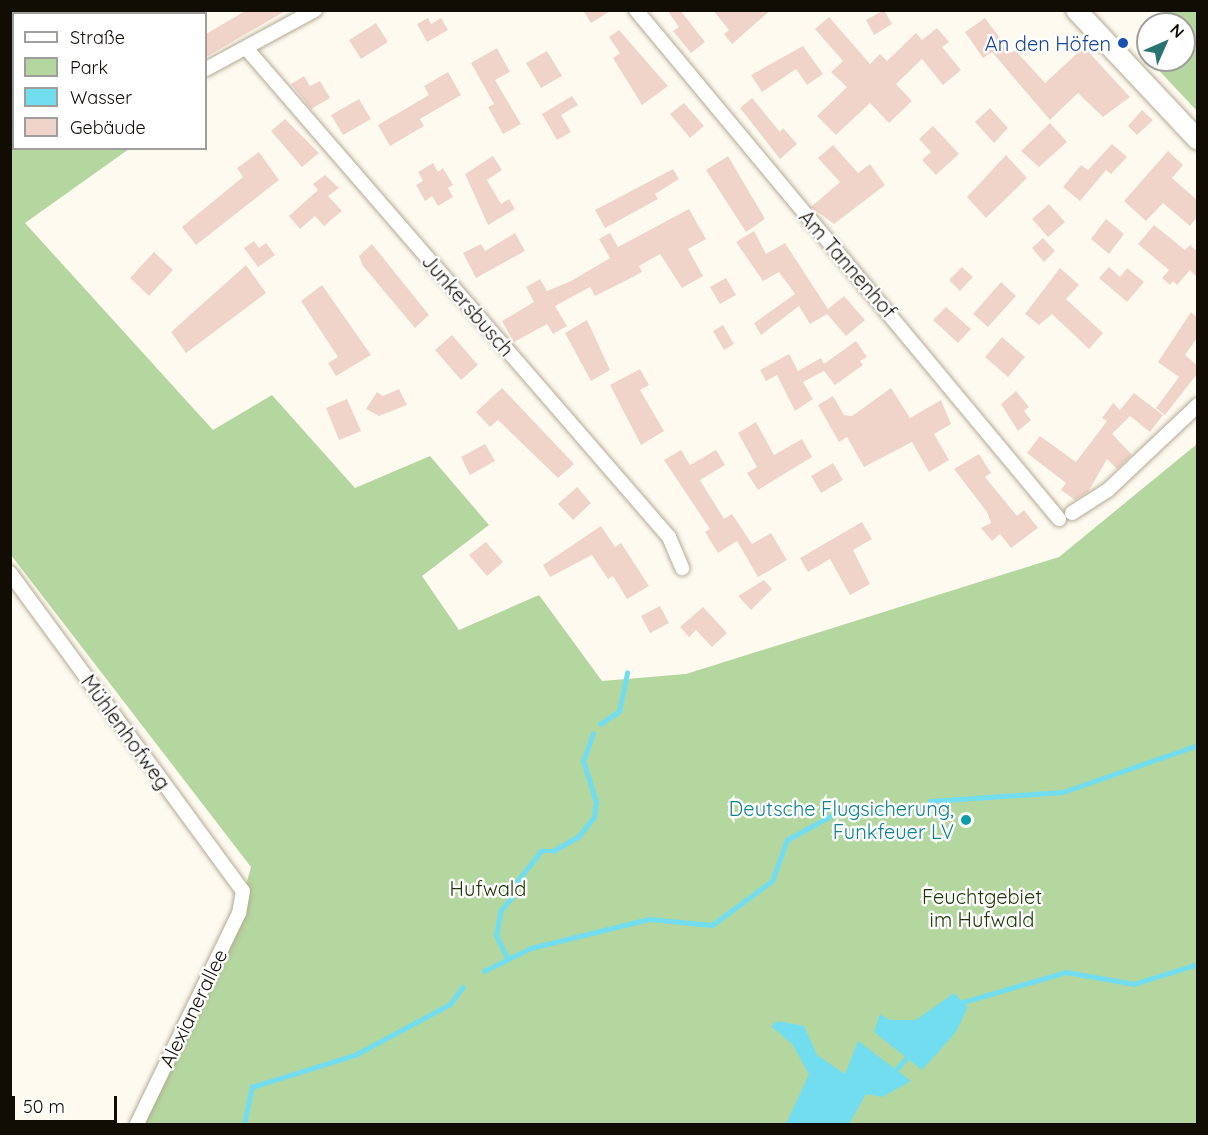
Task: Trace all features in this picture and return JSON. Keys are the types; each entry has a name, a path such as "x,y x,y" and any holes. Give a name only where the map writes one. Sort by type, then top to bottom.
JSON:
{"street":[{"path":"207,68 315,10"},
{"name":"Am Tannenhof","path":"636,10 1059,519"},
{"path":"1076,10 1197,140"},
{"name":"Junkersbusch","path":"246,48 669,537 682,568"},
{"path":"1072,513 1108,490 1197,405"},
{"name":"Mühlenhofweg","path":"10,573 243,891"},
{"name":"Alexianerallee","path":"137,1125 239,913 243,891"}],"green space":[{"name":"Hufwald","path":"11,11 160,11 12,12 12,150 128,150 25,223 213,430 272,395 355,488 430,456 489,525 422,576 459,630 539,595 602,681 686,674 1059,557 1197,444 1197,1124 143,1124 236,921 251,867 11,555"},
{"path":"1197,11 1197,111 1160,72 1196,72 1196,12 1167,12"}],"water":[{"path":"954,993 968,1007 956,1032 922,1070 874,1032 880,1014 890,1020 916,1020"},
{"path":"778,1021 804,1026 817,1055 845,1074 858,1041 911,1081 882,1097 866,1094 849,1124 786,1124 809,1074 792,1044 771,1026"}],"building":[{"path":"247,10 287,10 207,56 207,33"},
{"path":"583,10 612,10 591,23"},
{"path":"667,10 680,10 705,42 691,53 673,31 679,27"},
{"path":"713,10 771,10 732,44 724,34 729,30"},
{"path":"884,10 892,24 874,35 866,20"},
{"path":"829,17 870,64 880,54 887,61 916,33 922,40 937,28 949,42 942,47 961,70 943,85 922,59 896,84 912,101 889,123 870,103 836,135 817,116 847,87 831,72 843,61 815,29"},
{"path":"428,18 431,24 441,18 448,30 427,42 417,24"},
{"path":"985,18 1011,53 1015,50 1045,83 1084,47 1130,97 1103,117 1078,93 1050,120 992,52 983,58 965,32"},
{"path":"376,23 388,42 361,59 349,40"},
{"path":"619,30 668,86 642,105 613,58 620,53 609,37"},
{"path":"803,46 823,74 807,85 796,69 762,92 751,75"},
{"path":"497,48 510,72 495,80 521,124 503,134 488,107 494,104 471,63"},
{"path":"547,51 562,76 541,88 526,63"},
{"path":"448,72 461,95 420,119 424,126 390,146 378,125 429,95 424,86"},
{"path":"304,76 310,86 320,81 330,98 311,109 291,84"},
{"path":"572,96 578,105 561,115 571,132 557,140 542,114"},
{"path":"752,98 780,132 783,128 797,144 780,159 740,108"},
{"path":"359,99 371,119 343,135 331,115"},
{"path":"684,103 704,126 690,138 670,114"},
{"path":"990,108 1008,128 994,143 975,122"},
{"path":"1142,110 1153,120 1137,135 1128,126"},
{"path":"285,119 319,153 302,167 271,131"},
{"path":"1050,123 1067,142 1039,167 1021,151"},
{"path":"933,126 959,154 936,175 922,160 931,152 919,139"},
{"path":"1112,144 1127,157 1111,174 1106,170 1080,201 1063,187 1081,165 1088,170"},
{"path":"833,145 858,173 870,164 885,185 834,224 811,207 840,182 818,158"},
{"path":"1168,151 1183,165 1172,178 1197,200 1197,217 1190,226 1163,203 1146,221 1124,201"},
{"path":"259,152 279,180 196,245 182,227 243,177 237,168"},
{"path":"1006,155 1027,178 986,218 967,197"},
{"path":"493,156 502,170 487,180 501,204 509,199 515,209 488,225 465,174"},
{"path":"728,156 765,219 746,232 706,170"},
{"path":"433,163 438,172 443,168 453,185 448,188 453,197 438,206 432,196 425,201 416,185 423,181 418,172"},
{"path":"673,169 679,179 655,194 658,199 605,228 595,210"},
{"path":"325,175 339,188 328,196 342,211 324,226 315,216 300,229 289,216 318,190 313,184"},
{"path":"1049,204 1065,222 1048,237 1032,219"},
{"path":"689,209 706,239 688,249 703,276 682,288 660,254 639,266 642,272 595,296 590,287 555,306 567,326 553,334 547,324 514,342 502,321 534,302 526,287 540,279 547,291 571,281 610,258 599,239 610,233 618,247"},
{"path":"1106,219 1124,234 1109,254 1091,239"},
{"path":"1154,225 1185,250 1190,245 1197,251 1197,277 1190,270 1177,285 1173,281 1170,285 1162,278 1169,270 1138,244"},
{"path":"754,231 766,254 785,243 828,309 844,296 865,320 846,336 827,314 810,324 799,306 761,335 754,323 795,294 779,272 763,281 736,242"},
{"path":"515,233 525,251 476,278 463,253 481,244 485,251"},
{"path":"1043,238 1055,251 1044,262 1032,248"},
{"path":"254,241 259,248 266,243 275,255 258,267 244,248"},
{"path":"372,244 429,315 415,328 363,266 359,256"},
{"path":"154,252 173,270 149,296 130,278"},
{"path":"246,265 266,293 186,353 171,332"},
{"path":"962,267 973,277 960,291 949,280"},
{"path":"1109,267 1120,277 1127,268 1144,282 1127,302 1099,278"},
{"path":"1060,268 1079,285 1066,299 1103,333 1089,349 1052,314 1039,325 1025,314"},
{"path":"726,278 736,295 720,304 710,287"},
{"path":"1001,282 1016,296 988,327 973,314"},
{"path":"322,285 371,355 336,376 328,363 338,357 301,301"},
{"path":"946,307 971,329 958,343 933,320"},
{"path":"1191,312 1197,317 1197,338 1185,355 1197,365 1197,374 1165,415 1156,408 1179,377 1158,362"},
{"path":"587,320 610,370 591,381 565,333"},
{"path":"723,325 734,344 724,350 713,331"},
{"path":"452,335 478,365 461,380 435,350"},
{"path":"1002,337 1025,357 1008,377 985,357"},
{"path":"856,341 867,357 860,361 863,365 835,385 824,371 803,382 813,399 795,411 777,375 766,381 760,370 789,354 798,371 821,358 824,364"},
{"path":"640,369 649,385 640,390 664,431 641,445 610,385"},
{"path":"502,388 574,464 558,478 498,420 490,427 476,412"},
{"path":"891,388 910,418 941,400 951,424 934,434 949,460 929,472 912,442 864,467 847,437 839,442 818,405 833,396 844,415 852,416"},
{"path":"399,389 407,405 379,416 366,409 377,392 383,396"},
{"path":"1016,391 1029,407 1024,411 1031,420 1018,431 1001,404"},
{"path":"1134,393 1163,415 1150,432 1130,416 1112,434 1132,455 1117,469 1107,459 1088,492 1075,500 1061,490 1066,483 1027,453 1040,436 1076,462 1107,421 1102,418 1113,403 1120,410"},
{"path":"347,399 361,431 339,440 326,408"},
{"path":"756,422 774,455 802,439 812,457 758,490 747,473 757,467 738,433"},
{"path":"485,444 495,461 470,475 461,457"},
{"path":"681,450 690,465 716,450 725,465 700,480 724,519 732,514 752,544 771,533 787,560 758,577 737,541 718,553 705,532 710,529 664,460"},
{"path":"979,454 991,473 985,477 1017,516 1024,510 1038,528 1011,548 1000,534 992,541 981,528 991,523 987,512 954,469"},
{"path":"833,463 843,480 821,493 811,476"},
{"path":"577,487 591,503 573,520 558,504"},
{"path":"862,522 872,539 853,550 870,584 850,595 830,559 808,572 800,558"},
{"path":"601,526 615,547 621,543 649,586 627,599 613,576 608,579 592,555 550,577 543,565"},
{"path":"486,542 503,562 487,576 469,555"},
{"path":"764,580 772,589 751,610 738,596"},
{"path":"660,606 669,623 650,633 641,616"},
{"path":"703,607 727,633 712,647 696,630 689,637 680,627"}],"waterway":[{"path":"600,724 619,711 627,673"},
{"path":"507,958 496,935 501,910 514,895 515,884 541,851 553,851 579,836 594,817 596,802 583,761 593,734"},
{"path":"930,801 1063,792 1198,745"},
{"path":"484,971 531,948 649,919 712,925 772,881 787,840 838,812 884,808"},
{"path":"960,1003 1066,972 1134,984 1198,964"},
{"path":"244,1124 252,1087 355,1055 450,1004 463,987"},
{"path":"892,1074 910,1054"}],"place":[{"name":"An den Höfen","path":"1123,43"},
{"name":"Deutsche Flugsicherung, Funkfeuer LV","path":"966,820"}],"park label":[{"name":"Feuchtgebiet im Hufwald","path":"982,908"}]}
